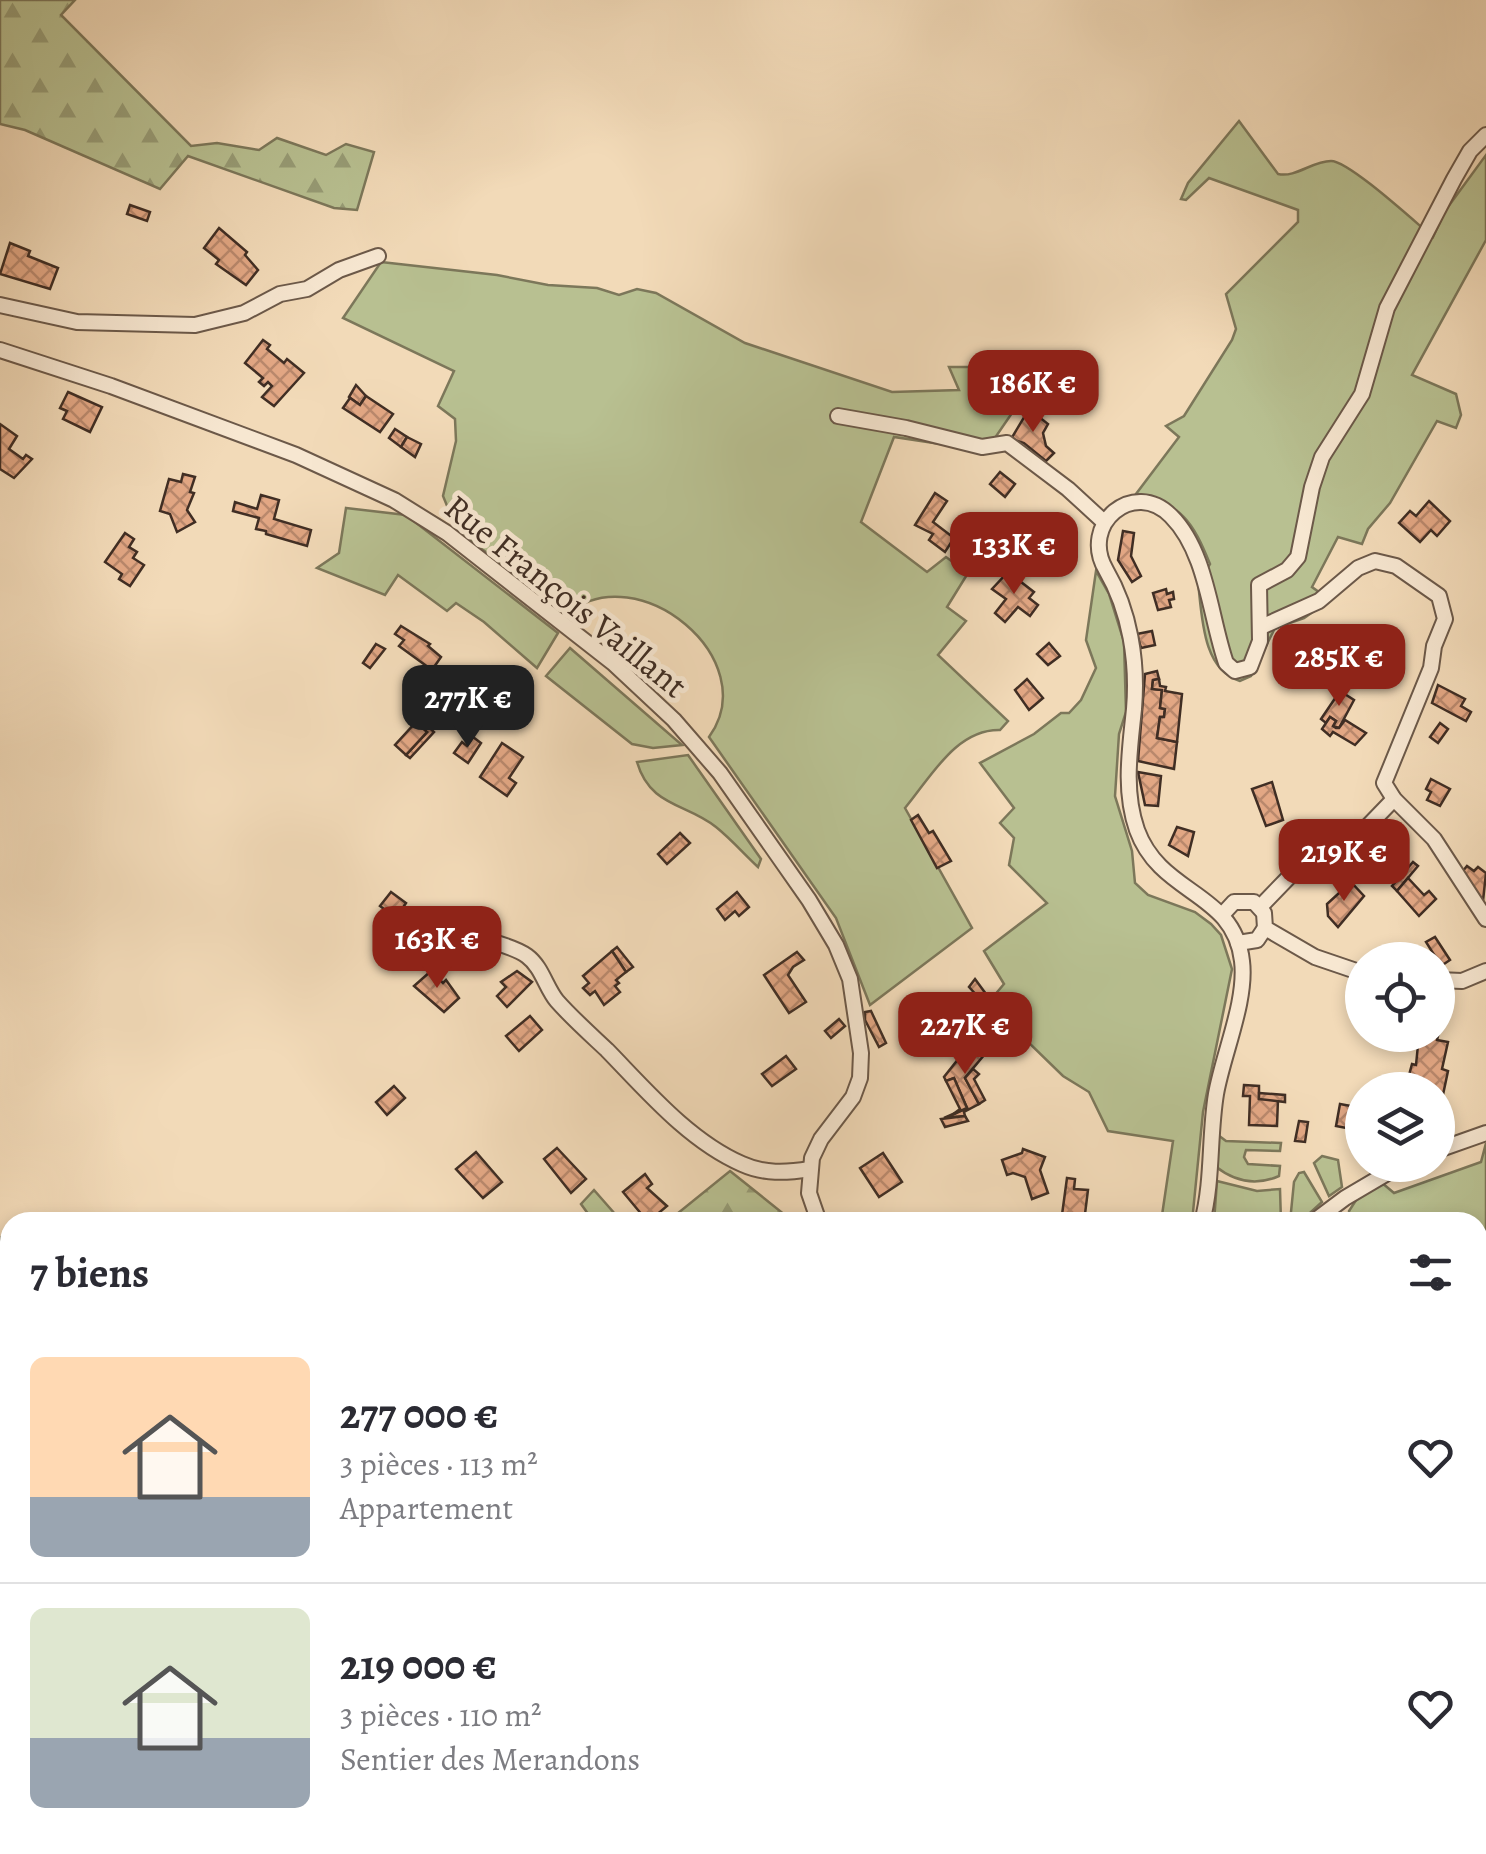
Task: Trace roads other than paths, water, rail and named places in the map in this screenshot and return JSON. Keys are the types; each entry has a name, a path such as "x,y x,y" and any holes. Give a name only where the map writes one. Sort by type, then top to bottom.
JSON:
{"street":[{"path":"1203,1212 1216,1092 1242,979 1238,943 1222,915 1159,868 1134,821 1128,760 1134,668 1124,614 1099,559 1098,539 1104,522 1121,507 1141,502 1160,507 1176,520 1196,553 1215,632 1230,668 1242,671 1250,666 1261,627 1259,585 1286,570 1298,557 1317,472 1336,430 1362,394 1387,308 1462,165 1486,135"},
{"path":"0,304 77,322 196,325 244,313 280,294 307,289 339,270 378,256"},
{"name":"Rue François Vaillant","path":"0,350 112,386 260,441 381,493 492,568 613,663 674,720 720,773 809,900 836,945 850,979 856,1008 860,1078 848,1106 821,1138 810,1169"},
{"path":"838,416 982,447 1008,443 1104,522"},
{"path":"1261,627 1319,601 1358,568 1375,561 1405,571 1439,596 1445,619 1434,646 1431,668 1384,784 1394,800 1434,840 1486,919"},
{"path":"1260,907 1290,876 1366,827 1394,800"},
{"path":"1222,915 1240,900 1260,907"},
{"path":"1260,907 1266,928 1315,957 1345,967"},
{"path":"409,926 440,928 528,956 555,999 679,1120 710,1145 760,1171 787,1173 810,1169 815,1212"},
{"path":"1238,943 1256,940 1266,928"},
{"path":"1455,981 1486,971"},
{"path":"1455,1144 1486,1132"},
{"path":"1326,1212 1372,1182"},
{"path":"1339,1212 1345,1198"}]}
